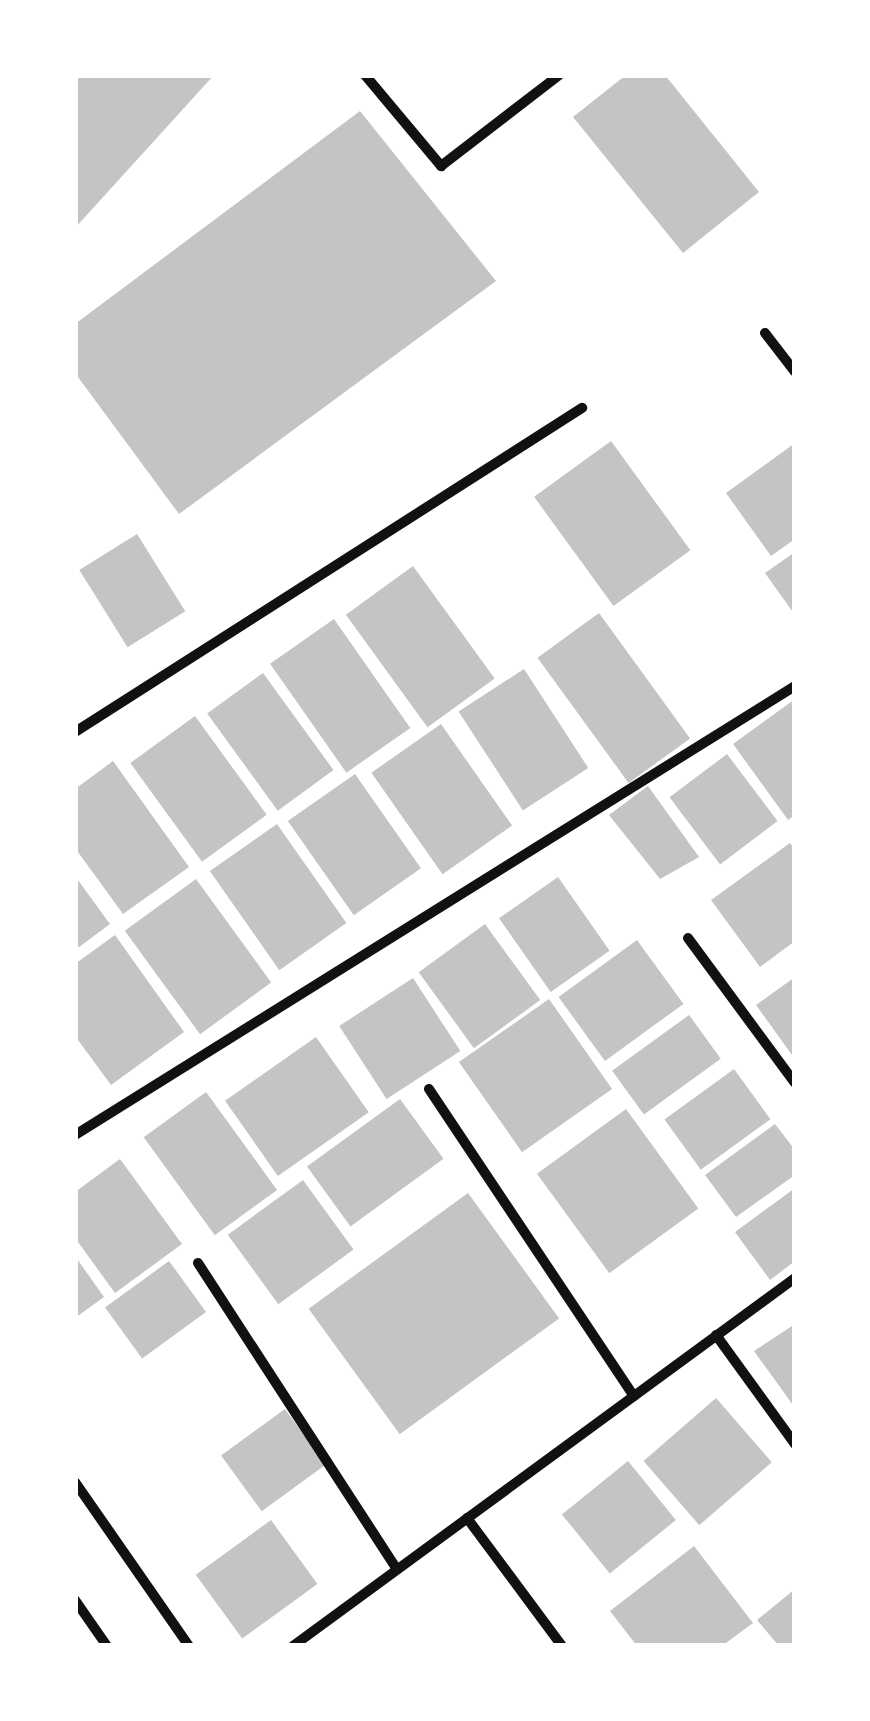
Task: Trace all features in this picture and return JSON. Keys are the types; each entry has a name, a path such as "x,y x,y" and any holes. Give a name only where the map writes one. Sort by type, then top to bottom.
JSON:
{"street":[{"path":"365,75 440,166 559,75"},
{"path":"766,333 795,372"},
{"path":"75,732 582,408"},
{"path":"75,1135 795,686"},
{"path":"688,938 795,1083"},
{"path":"429,1088 634,1396"},
{"path":"198,1263 397,1569"},
{"path":"292,1646 795,1278"},
{"path":"716,1334 795,1444"},
{"path":"75,1482 189,1646"},
{"path":"467,1518 562,1646"},
{"path":"75,1600 107,1646"}],"building":[{"path":"75,75 214,75 75,228"},
{"path":"626,75 665,75 759,192 683,253 573,117"},
{"path":"360,111 496,281 179,514 75,373 75,324"},
{"path":"611,441 690,550 613,606 534,497"},
{"path":"795,443 795,539 771,556 726,493"},
{"path":"137,534 185,611 128,647 79,570"},
{"path":"795,552 795,615 765,573"},
{"path":"413,566 495,678 428,727 346,615"},
{"path":"599,613 690,738 629,783 538,658"},
{"path":"334,619 410,728 346,773 270,664"},
{"path":"524,669 588,768 523,810 459,711"},
{"path":"263,673 334,770 278,811 207,714"},
{"path":"795,699 795,815 788,820 733,744"},
{"path":"195,716 267,815 202,862 130,763"},
{"path":"441,724 512,826 442,874 371,773"},
{"path":"727,754 778,821 720,864 669,797"},
{"path":"113,761 189,867 123,914 75,848 75,789"},
{"path":"355,774 421,868 354,915 288,821"},
{"path":"648,786 699,857 660,879 609,815"},
{"path":"277,824 346,923 279,970 210,871"},
{"path":"790,843 795,850 795,941 760,967 711,900"},
{"path":"75,876 110,924 75,950"},
{"path":"558,877 610,951 551,992 499,918"},
{"path":"196,879 271,983 200,1034 125,931"},
{"path":"485,924 540,1000 474,1048 419,972"},
{"path":"115,935 184,1032 111,1085 75,1036 75,964"},
{"path":"637,940 683,1004 605,1061 559,997"},
{"path":"795,977 795,1059 756,1005"},
{"path":"413,978 460,1051 387,1099 339,1026"},
{"path":"549,999 612,1089 522,1152 459,1062"},
{"path":"689,1015 721,1059 644,1115 612,1071"},
{"path":"316,1037 369,1112 278,1176 225,1101"},
{"path":"734,1069 770,1119 701,1170 664,1120"},
{"path":"206,1092 277,1190 215,1235 144,1137"},
{"path":"400,1099 443,1159 350,1226 307,1167"},
{"path":"626,1109 698,1209 609,1273 537,1174"},
{"path":"775,1124 795,1150 795,1175 736,1217 705,1175"},
{"path":"120,1159 182,1244 115,1293 75,1238 75,1192"},
{"path":"303,1180 354,1250 278,1304 228,1235"},
{"path":"795,1188 795,1261 770,1280 735,1232"},
{"path":"468,1193 559,1318 400,1434 309,1309"},
{"path":"75,1256 104,1297 75,1318"},
{"path":"169,1261 206,1312 142,1358 105,1307"},
{"path":"795,1324 795,1408 754,1351"},
{"path":"716,1398 772,1462 699,1525 644,1461"},
{"path":"285,1409 326,1465 262,1511 221,1455"},
{"path":"628,1461 676,1520 610,1574 562,1514"},
{"path":"271,1520 317,1584 242,1639 196,1575"},
{"path":"694,1546 753,1623 722,1646 637,1646 610,1611"},
{"path":"795,1589 795,1646 779,1646 757,1620"}]}
